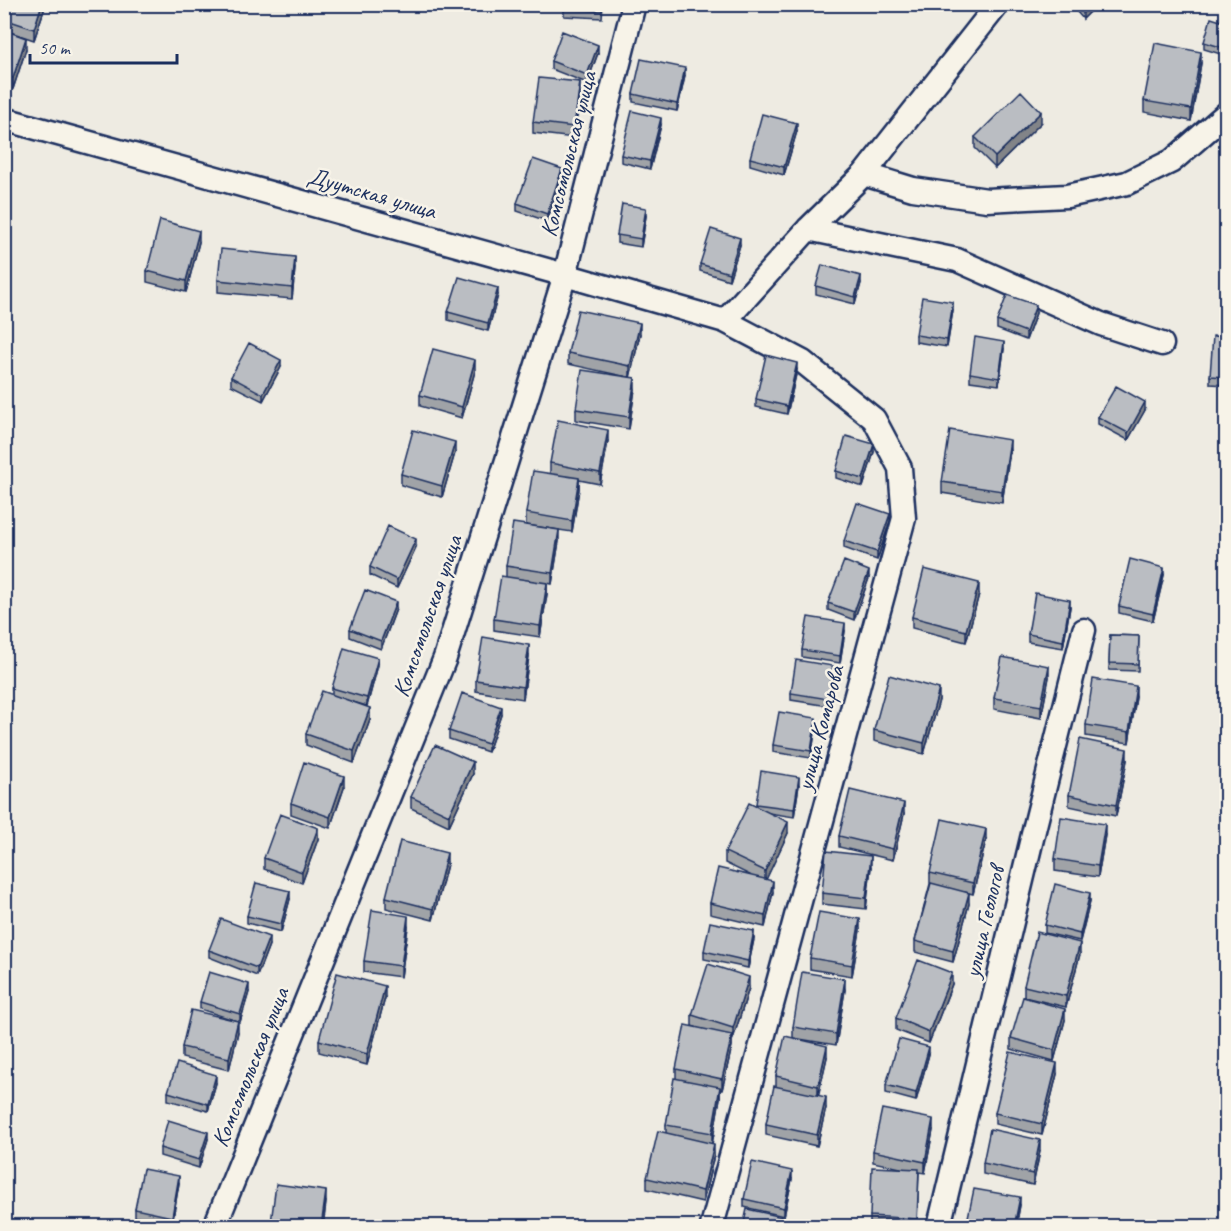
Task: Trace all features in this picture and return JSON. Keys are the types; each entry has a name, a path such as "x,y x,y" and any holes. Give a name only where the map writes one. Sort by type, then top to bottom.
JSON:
{"street":[{"name":"Комсомольская улица","path":"215,1227 445,658 565,275 634,4"},
{"path":"725,321 808,229 864,174 998,4"},
{"path":"864,174 913,189 987,200 1067,196 1127,183 1172,161 1227,114"},
{"name":"Дуутская улица","path":"4,119 725,321"},
{"path":"808,229 957,260 1101,324 1162,344"},
{"name":"улица Комарова","path":"712,1227 904,518 900,468 874,419 802,362 725,321"},
{"name":"улица Геологов","path":"939,1227 1084,630"}],"building":[{"path":"4,4 42,4 34,29 4,19"},
{"path":"564,4 603,4 602,11 564,9"},
{"path":"1077,4 1090,4 1083,11"},
{"path":"1211,18 1227,23 1227,49 1204,42"},
{"path":"4,30 26,38 13,78 4,75"},
{"path":"562,31 598,45 587,75 551,61"},
{"path":"1155,43 1201,52 1191,109 1144,101"},
{"path":"641,59 685,68 677,104 633,94"},
{"path":"539,78 580,82 574,127 533,122"},
{"path":"1021,91 1041,112 995,157 975,137"},
{"path":"632,111 661,118 650,161 621,155"},
{"path":"762,114 797,123 784,167 750,158"},
{"path":"533,159 562,169 547,214 517,203"},
{"path":"622,204 646,208 641,239 617,235"},
{"path":"160,220 199,231 186,281 147,271"},
{"path":"711,229 740,238 729,273 700,264"},
{"path":"221,249 295,257 292,288 218,280"},
{"path":"822,265 861,276 855,297 816,286"},
{"path":"459,277 498,288 488,323 448,312"},
{"path":"1007,295 1036,305 1026,332 997,321"},
{"path":"922,297 953,302 947,340 916,335"},
{"path":"578,310 640,323 630,366 568,353"},
{"path":"1213,336 1227,337 1227,377 1210,376"},
{"path":"975,337 1004,342 999,378 970,373"},
{"path":"249,343 281,360 263,394 231,377"},
{"path":"433,349 475,360 462,407 420,395"},
{"path":"766,355 797,363 787,406 756,399"},
{"path":"582,370 635,378 629,417 576,409"},
{"path":"1116,386 1145,402 1128,433 1098,417"},
{"path":"558,420 608,430 600,473 550,463"},
{"path":"413,430 455,442 442,486 401,474"},
{"path":"950,430 1010,440 1002,491 942,482"},
{"path":"846,436 874,444 863,479 836,471"},
{"path":"533,471 579,478 572,521 526,513"},
{"path":"857,503 890,514 877,552 844,541"},
{"path":"513,523 559,530 552,573 506,566"},
{"path":"388,526 416,539 397,580 370,567"},
{"path":"1130,559 1164,568 1153,614 1119,606"},
{"path":"844,561 869,571 854,612 828,603"},
{"path":"924,569 979,583 966,631 912,617"},
{"path":"501,576 547,583 540,626 494,619"},
{"path":"365,590 396,602 381,641 350,629"},
{"path":"1035,593 1070,600 1063,641 1028,634"},
{"path":"808,617 845,623 840,656 802,650"},
{"path":"1110,635 1139,636 1138,664 1109,663"},
{"path":"483,637 529,645 523,687 476,680"},
{"path":"344,648 378,658 367,698 332,688"},
{"path":"1002,657 1049,666 1041,706 994,698"},
{"path":"796,660 833,666 828,699 791,693"},
{"path":"889,675 939,689 924,743 874,730"},
{"path":"1093,679 1136,686 1129,732 1086,725"},
{"path":"322,691 370,708 354,751 306,734"},
{"path":"462,693 501,707 488,744 449,731"},
{"path":"779,712 816,718 811,751 773,745"},
{"path":"1080,739 1127,749 1116,805 1069,795"},
{"path":"435,745 473,762 449,815 411,797"},
{"path":"304,762 344,776 330,817 291,803"},
{"path":"761,771 799,777 794,809 756,804"},
{"path":"850,790 904,803 893,849 839,836"},
{"path":"749,803 788,822 765,871 725,852"},
{"path":"280,814 318,828 302,872 264,858"},
{"path":"1061,817 1105,824 1098,866 1055,859"},
{"path":"942,819 986,829 973,883 930,873"},
{"path":"400,841 447,853 433,909 386,897"},
{"path":"826,851 871,856 866,898 822,893"},
{"path":"718,868 773,881 765,916 710,903"},
{"path":"256,883 290,891 281,924 247,916"},
{"path":"931,883 969,893 953,951 915,941"},
{"path":"1055,884 1090,893 1080,934 1045,925"},
{"path":"372,910 408,916 401,966 364,961"},
{"path":"819,912 860,919 852,965 810,958"},
{"path":"221,919 269,937 257,968 209,950"},
{"path":"710,922 754,931 748,961 704,951"},
{"path":"1037,932 1080,943 1066,996 1024,986"},
{"path":"918,960 952,973 929,1032 896,1018"},
{"path":"708,964 749,977 733,1028 692,1015"},
{"path":"209,972 249,984 240,1014 200,1002"},
{"path":"802,972 845,979 836,1034 793,1027"},
{"path":"337,973 385,986 367,1054 319,1040"},
{"path":"1023,997 1065,1009 1054,1050 1011,1038"},
{"path":"191,1010 238,1021 229,1058 182,1047"},
{"path":"685,1025 732,1035 722,1079 676,1069"},
{"path":"785,1036 827,1046 818,1086 776,1076"},
{"path":"899,1039 929,1047 916,1093 886,1085"},
{"path":"1010,1052 1057,1063 1042,1124 995,1113"},
{"path":"177,1063 216,1075 208,1104 168,1092"},
{"path":"674,1078 720,1087 712,1133 666,1125"},
{"path":"774,1086 826,1097 817,1135 766,1124"},
{"path":"882,1109 933,1119 925,1162 873,1151"},
{"path":"168,1120 208,1132 199,1160 160,1148"},
{"path":"990,1129 1040,1140 1033,1174 983,1163"},
{"path":"658,1131 714,1144 703,1191 647,1178"},
{"path":"752,1162 792,1171 784,1208 744,1199"},
{"path":"872,1167 919,1169 917,1219 870,1216"},
{"path":"143,1169 179,1176 172,1217 135,1209"},
{"path":"276,1184 326,1191 321,1227 294,1227 271,1223"},
{"path":"974,1189 1020,1197 1014,1227 990,1227 967,1222"},
{"path":"747,1209 782,1217 780,1227 743,1227"},
{"path":"623,1221 646,1227 622,1227"}]}
